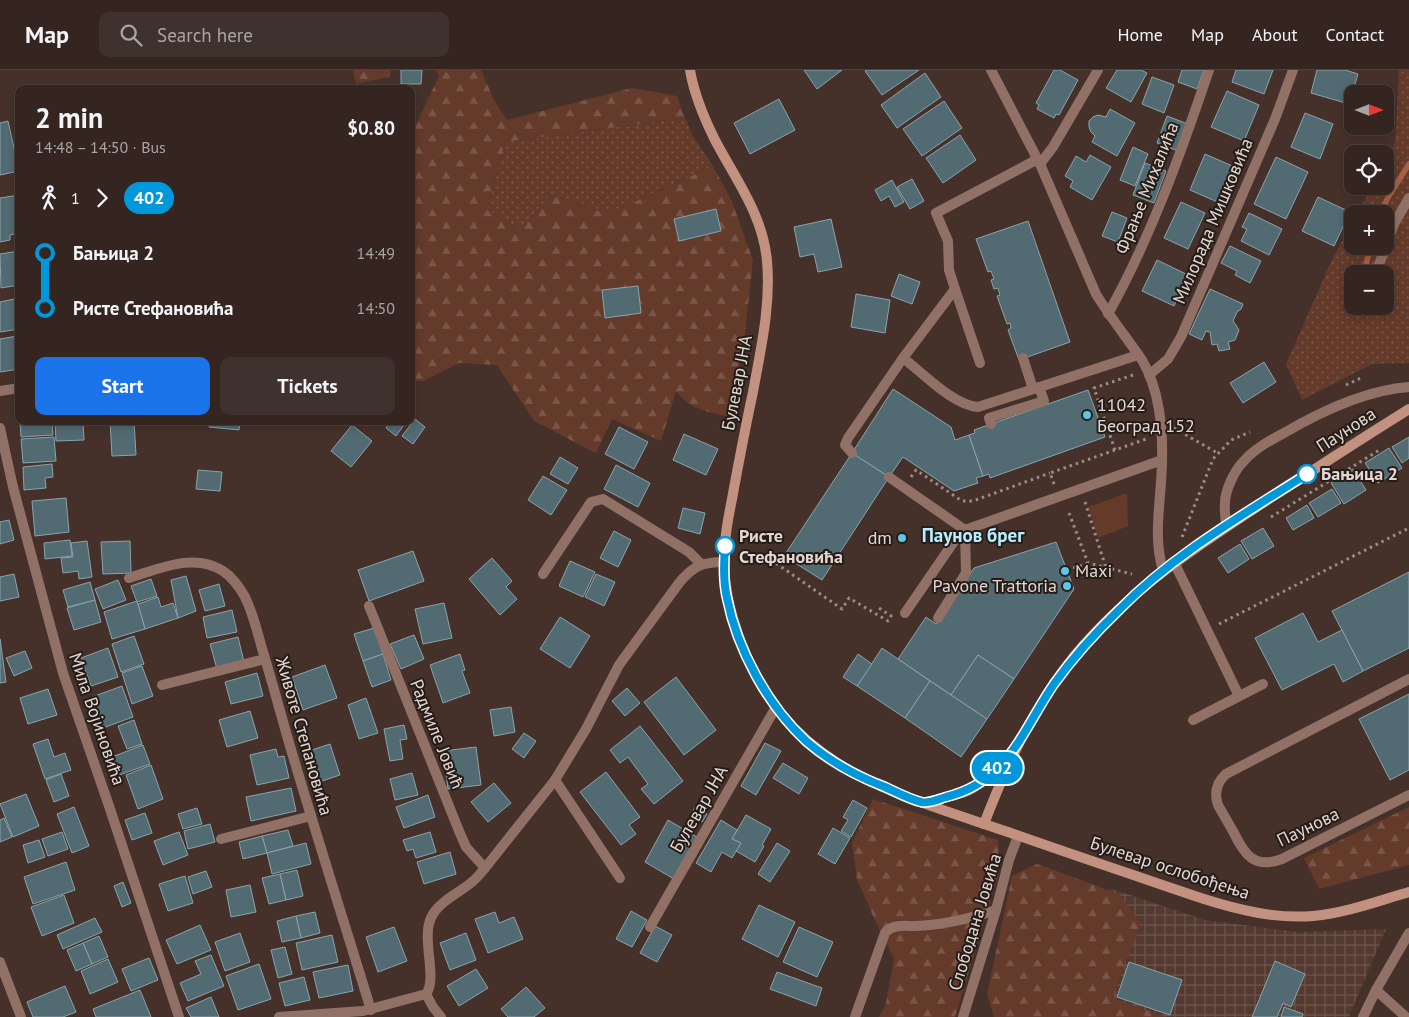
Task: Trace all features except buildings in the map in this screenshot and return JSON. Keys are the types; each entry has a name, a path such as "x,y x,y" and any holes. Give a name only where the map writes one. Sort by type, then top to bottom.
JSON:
{"main road":[{"name":"Булевар ЈНА","path":"690,70 692,83 714,139 751,204 760,227 767,263 768,290 765,325 726,528 724,562 726,597 755,675 789,725 821,754 855,774 923,803 984,824"},
{"name":"Паунова","path":"984,824 1015,750 1033,717 1075,655 1134,594 1163,570 1226,526 1409,409"},
{"path":"923,803 962,793 975,787 990,776 1015,750"},
{"name":"Булевар ослобођења","path":"984,824 1204,899 1243,910 1267,914 1313,916 1333,913 1409,892"}],"street":[{"path":"991,70 1039,161 1096,294 1138,355 1148,373 1157,401 1161,433 1162,460 1157,541 1163,570"},
{"path":"980,363 949,270 948,241 933,215 1039,161 1053,147 1098,70"},
{"name":"Фрање Михалића","path":"1108,314 1128,278 1180,155 1209,70"},
{"name":"Милорада Мишковића","path":"1148,373 1168,359 1181,337 1275,119 1292,70"},
{"path":"1379,265 1394,224 1409,198"},
{"path":"852,453 845,445 848,438 903,358 955,289"},
{"path":"903,358 955,400 972,407 978,407 1138,355"},
{"path":"991,424 990,418 1044,401 1023,358"},
{"path":"1226,526 1224,502 1231,481 1242,462 1260,446 1312,416 1363,396 1385,390 1409,387"},
{"path":"0,391 15,389"},
{"name":"Мила Војиновића","path":"0,428 13,487 63,673 179,1017"},
{"path":"905,613 955,540 965,530 1162,460"},
{"path":"890,477 965,530"},
{"path":"543,574 591,502 597,499 603,499 689,552 701,564"},
{"path":"938,618 966,572 965,530"},
{"name":"Животе Степановића","path":"129,578 189,562 209,564 224,572 245,597 311,816 366,1013"},
{"path":"280,1017 366,1013 426,994 430,982 428,926 432,916 440,907 473,882 555,780 586,729 618,664 679,583 689,571 701,564 724,562"},
{"path":"1174,562 1239,696"},
{"name":"Радмиле Јовић","path":"369,606 466,847 485,868"},
{"path":"162,685 265,659"},
{"name":"Паунова","path":"1409,679 1226,774 1220,779 1216,797 1218,805 1242,850 1257,861 1266,863 1282,859 1409,795"},
{"path":"1193,720 1263,684"},
{"name":"Булевар ЈНА","path":"650,927 776,706"},
{"path":"555,780 620,878"},
{"path":"221,839 311,816"},
{"name":"Слободана Јовића","path":"963,1017 996,910 1009,860 1018,836"},
{"path":"855,1017 888,929 899,926 959,921 996,910"},
{"path":"1363,1017 1376,990 1409,933"},
{"path":"0,962 20,1017"},
{"path":"1376,990 1406,1017"},
{"path":"426,994 441,1017"}],"path":[{"path":"1115,450 1094,388 1148,373"},
{"path":"1346,385 1361,378"},
{"path":"1159,419 1218,454"},
{"path":"1182,537 1213,459 1231,440 1250,432"},
{"path":"905,487 916,470 962,501 973,501 1161,433"},
{"path":"1269,518 1380,449"},
{"path":"1050,473 1055,487"},
{"path":"1084,501 1106,568"},
{"path":"1069,512 1088,563"},
{"path":"1208,630 1409,528"},
{"path":"740,552 764,555 842,609 850,598 888,621 891,616 876,606"},
{"path":"1067,570 1088,563 1132,574"}],"shaded area":[{"path":"1109,888 1205,920 1298,932 1386,929 1349,1017 1092,1017 1104,956"}],"green space":[{"path":"353,70 391,70 389,77 356,84"},
{"path":"436,70 481,70 494,100 507,120 632,88 677,96 685,118 505,142 487,210 522,230 550,195 608,214 713,166 732,202 753,260 745,333 729,417 693,406 676,391 661,441 612,419 596,453 534,421 497,365 459,363 423,381 415,381 415,129 439,76"},
{"path":"1399,70 1409,70 1409,363 1372,364 1302,400 1286,364 1331,262 1344,237 1344,255 1394,255 1394,205 1362,205 1367,195 1394,195 1394,145"},
{"path":"685,118 694,138 713,166 608,214 550,195 522,230 487,210 505,142"},
{"path":"1127,493 1128,526 1098,538 1088,507"},
{"path":"873,799 998,840 999,872 955,1017 879,1017 886,1003 894,959 857,879 852,843"},
{"path":"1409,807 1409,865 1319,889 1304,858"},
{"path":"1037,864 1119,894 1141,923 1112,998 1166,1017 994,1017 987,994 1012,876"}],"waterway":[{"path":"1385,205 1409,164"},
{"path":"1366,265 1368,255"}],"bus line":[{"name":"402","path":"725,546 726,597 731,613 755,675 789,725 821,754 840,766 876,784 923,803 962,793 975,787 990,776 1015,750 1033,717 1075,655 1134,594 1163,570 1226,526 1307,474"}],"place":[{"name":"11042 Београд 152","path":"1087,415"},
{"name":"Бањица 2","path":"1307,474"},
{"name":"dm","path":"902,538"},
{"name":"Ристе Стефановића","path":"725,546"},
{"name":"Maxi","path":"1065,571"},
{"name":"Pavone Trattoria","path":"1067,586"}],"district":[{"name":"Паунов брег","path":"973,535"}]}
